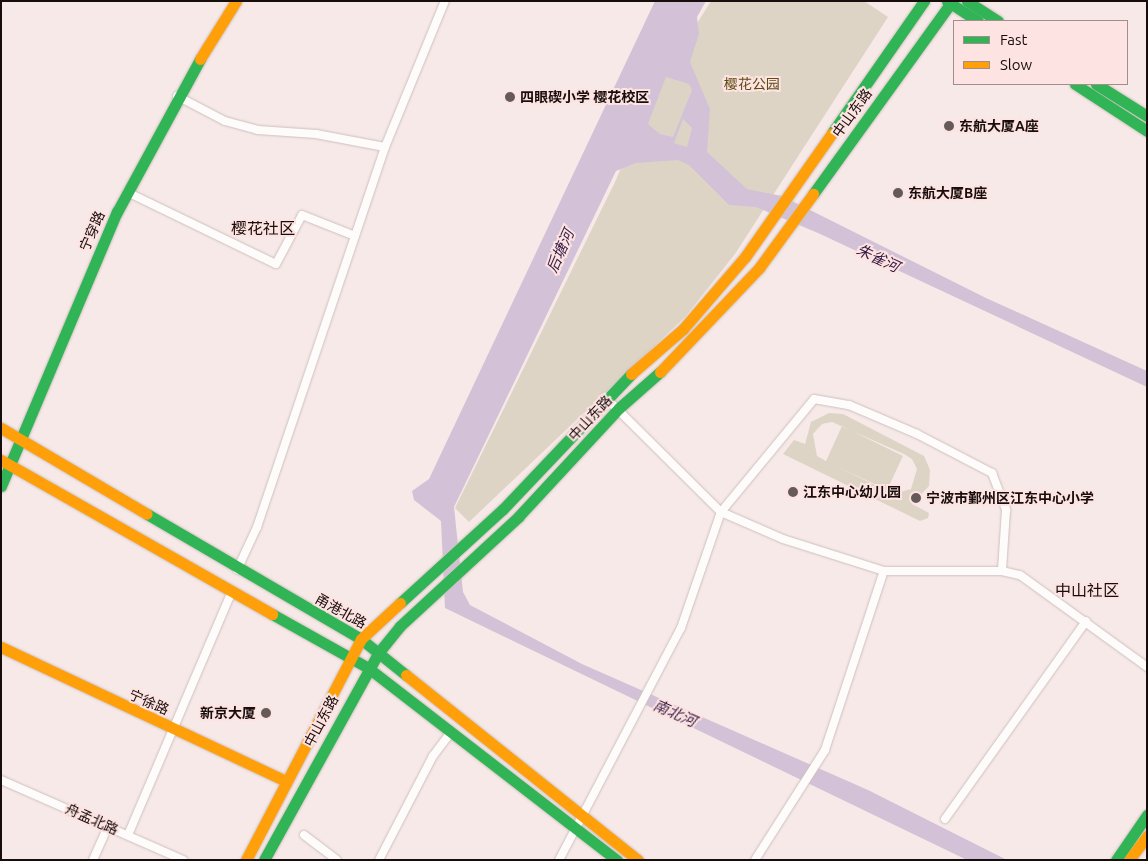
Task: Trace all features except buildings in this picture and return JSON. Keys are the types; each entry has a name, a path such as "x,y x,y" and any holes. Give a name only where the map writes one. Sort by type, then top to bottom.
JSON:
{"main road":[{"name":"宁穿路","path":"1,486 6,463 22,442 93,265 127,192 177,96 236,1"},
{"name":"中山东路","path":"246,860 348,658 361,639 470,539 605,397 683,329 773,219 924,1"},
{"path":"967,1 996,20"},
{"name":"中山东路","path":"264,860 367,667 435,593 518,517 619,408 691,344 759,268 950,2"},
{"path":"950,2 977,20"},
{"path":"1077,85 1147,131"},
{"path":"1098,85 1147,116"},
{"name":"甬港北路","path":"1,428 237,570 361,639 638,860"},
{"path":"6,463 231,593 367,667 617,860"},
{"name":"宁徐路","path":"1,647 173,730 286,780"},
{"path":"1116,860 1147,815"},
{"path":"1130,860 1147,836"}],"street":[{"path":"237,570 258,527 385,147 445,1"},
{"path":"177,96 225,121 258,130 316,134 385,147"},
{"path":"127,192 276,264 302,215 355,236"},
{"path":"605,397 619,408 721,512 783,539 884,571 1002,571 1020,575 1147,667"},
{"path":"559,860 642,708 681,628 721,512 814,399 849,405 917,434 992,474 1006,510 1002,571"},
{"path":"755,860 824,750 884,571"},
{"path":"128,835 231,593"},
{"path":"946,819 1086,621"},
{"path":"379,860 433,756 452,732"},
{"name":"舟孟北路","path":"1,780 183,860"},
{"path":"93,860 108,826"},
{"path":"304,835 337,860"}],"green space":[{"name":"樱花公园","path":"711,1 864,1 888,17 735,254 685,317 469,522 455,508 615,182 652,95"},
{"path":"829,413 843,414 924,456 930,470 929,486 912,504 929,513 928,518 920,521 783,454 794,440 805,444 811,422","holes":["832,422 842,426 826,461 817,456 813,434 822,424","851,431 912,459 917,469 911,489 893,494 838,467 887,490 903,456"]}],"water":[{"path":"655,1 706,1 697,17 699,34 690,62 710,109 707,152 747,189 782,196 986,298 1147,371 1147,387 818,233 756,207 729,205 689,165 678,160 636,163 616,171 454,507 463,592 470,605 582,664 868,790 1007,860 967,860 445,608 441,521 414,500 412,491 429,479","holes":["666,77 689,84 692,90 673,137 660,134 648,124","683,119 692,128 687,147 674,143"]}],"traffic: fast":[{"path":"832,133 924,1"},
{"path":"947,1 976,20"},
{"path":"813,194 952,1"},
{"path":"967,1 996,20"},
{"path":"1,486 117,212 200,59"},
{"path":"1077,85 1147,131"},
{"path":"1098,85 1147,116"},
{"path":"264,860 379,652 400,626 518,517 619,408 660,372"},
{"path":"400,603 503,509 631,374"},
{"path":"147,514 361,639 406,675"},
{"path":"272,614 367,667 617,860"},
{"path":"1116,860 1147,815"}],"traffic: slow":[{"path":"200,59 236,1"},
{"path":"631,374 683,329 745,257 832,133"},
{"path":"660,372 759,268 813,194"},
{"path":"1,428 147,514"},
{"path":"1,460 272,614"},
{"path":"246,860 361,639 400,603"},
{"path":"1,647 286,781"},
{"path":"406,675 638,860"},
{"path":"1129,860 1147,836"}],"place":[{"name":"四眼碶小学 樱花校区","path":"510,97"},
{"name":"东航大厦A座","path":"949,126"},
{"name":"东航大厦B座","path":"898,193"},
{"name":"江东中心幼儿园","path":"793,492"},
{"name":"宁波市鄞州区江东中心小学","path":"916,498"},
{"name":"新京大厦","path":"266,713"}],"district":[{"name":"樱花社区","path":"263,228"},
{"name":"中山社区","path":"1087,590"}],"water label":[{"name":"后塘河","path":"560,251"},
{"name":"朱雀河","path":"878,258"},
{"name":"南北河","path":"675,713"}]}
